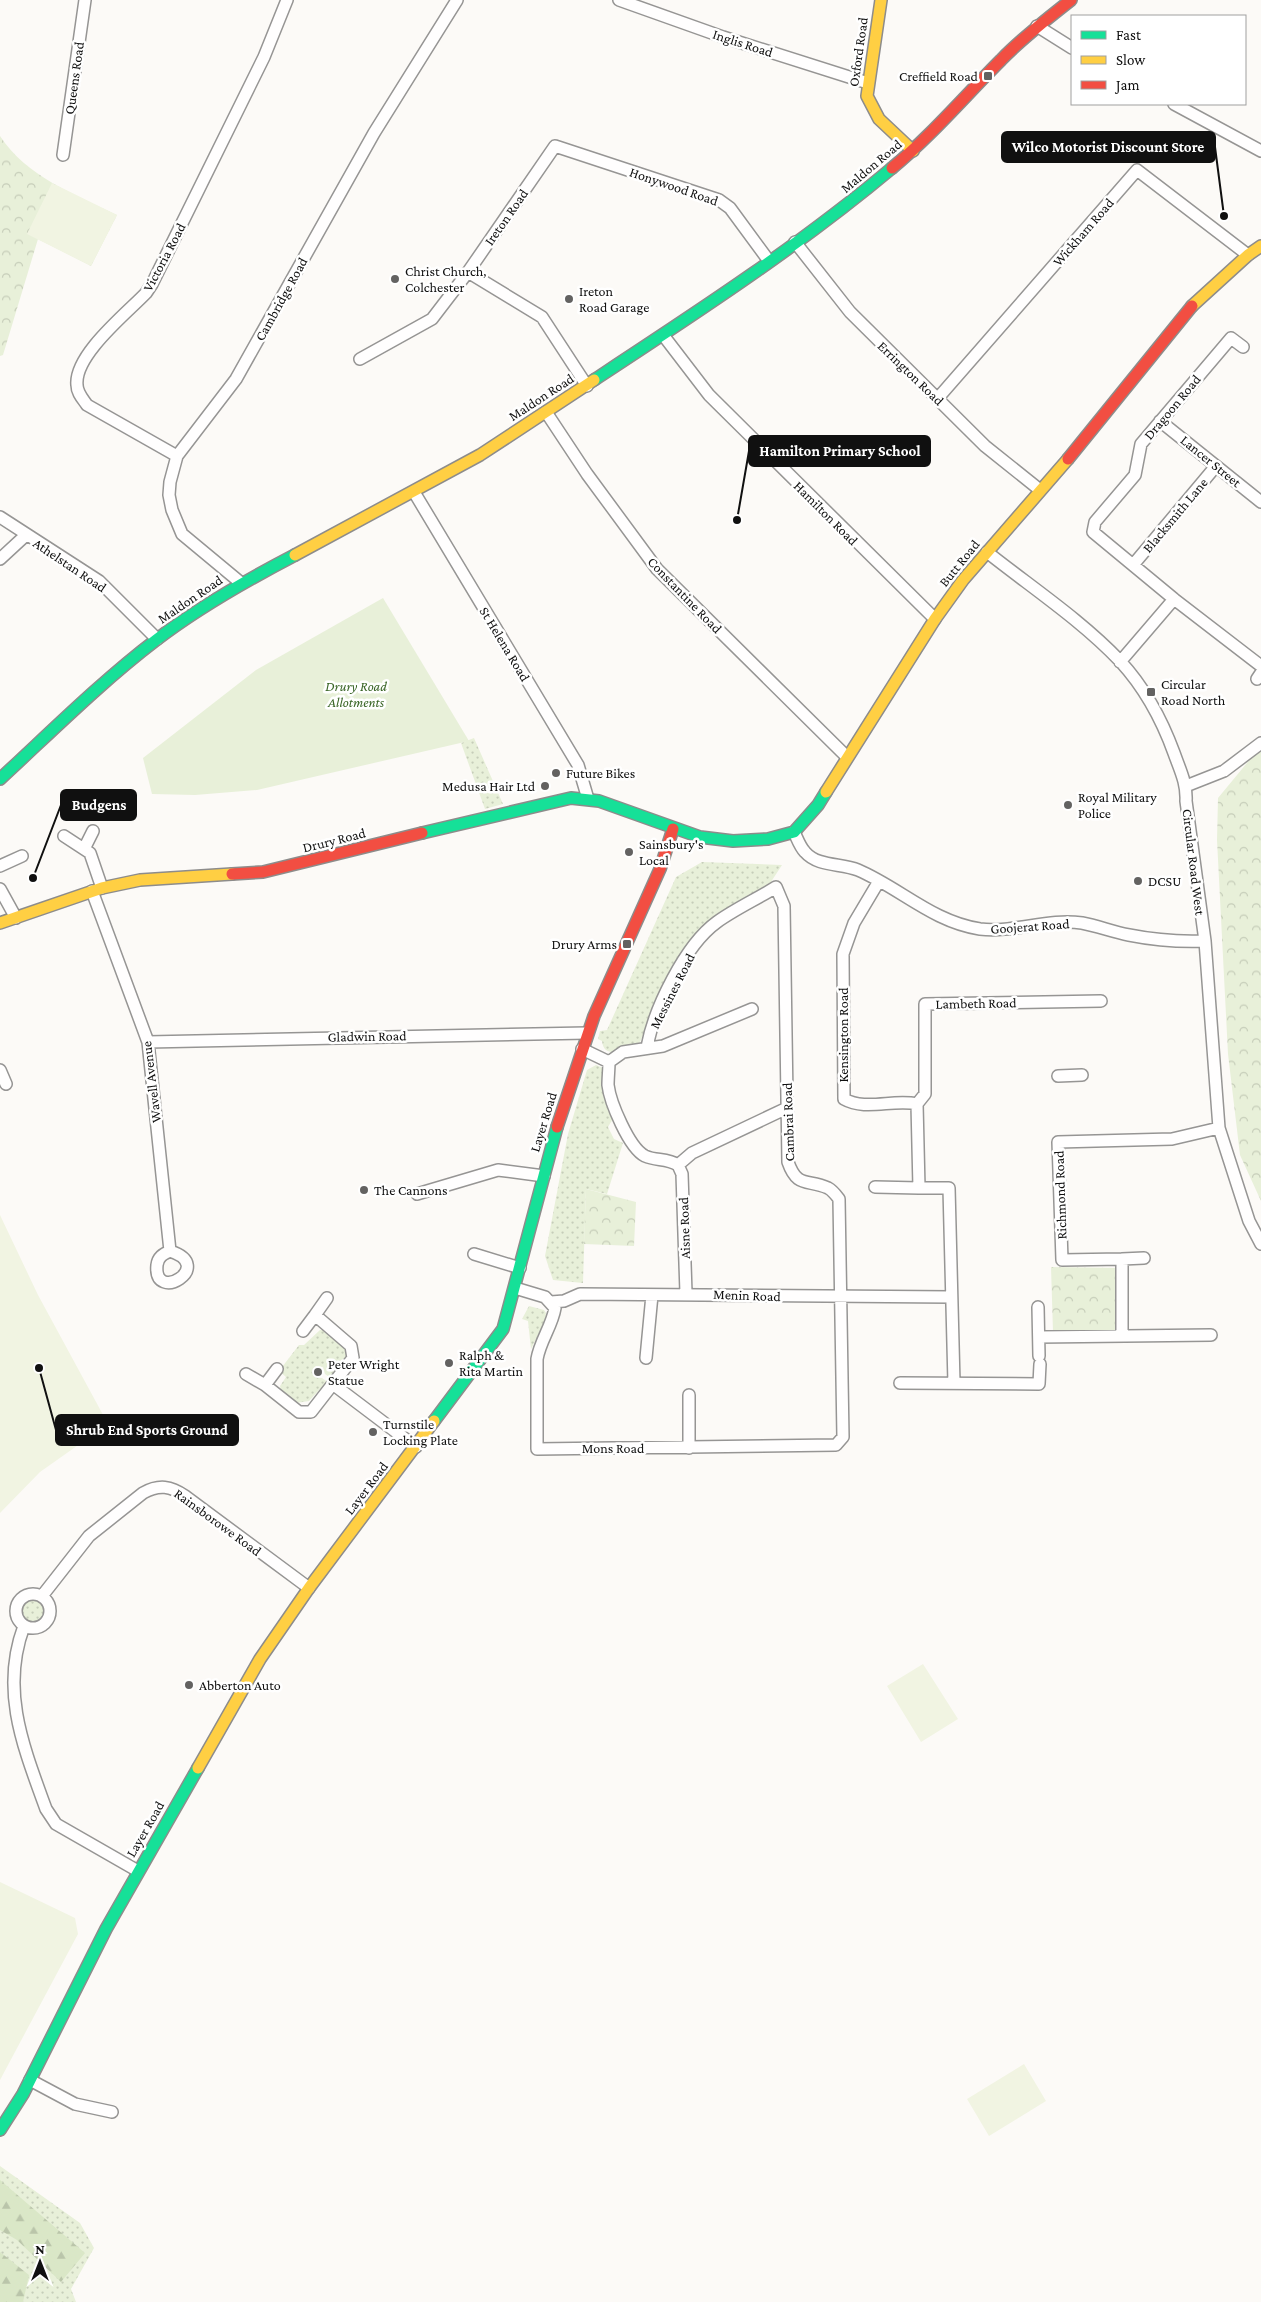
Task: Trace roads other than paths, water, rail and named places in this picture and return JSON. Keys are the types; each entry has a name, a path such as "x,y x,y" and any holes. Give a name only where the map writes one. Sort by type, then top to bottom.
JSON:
{"main road":[{"name":"Oxford Road","path":"881,0 868,83 867,96 869,106 881,121 913,151"},
{"name":"Maldon Road","path":"0,779 101,686 157,638 241,583 414,492 480,454 663,335 846,207 913,151 984,76 1037,26 1070,0"},
{"name":"Butt Road","path":"794,832 818,805 934,619 987,552 1099,424 1194,304 1248,255 1261,246"},
{"name":"Drury Road","path":"0,923 97,889 140,880 263,872 552,801 588,799 605,803 673,829"},
{"path":"673,829 700,837 733,842 768,840 794,832"},
{"name":"Layer Road","path":"0,2130 10,2117 30,2080 94,1951 260,1659 309,1588 503,1329 544,1176 587,1033 660,869 673,829"}],"street":[{"name":"Queens Road","path":"63,155 85,0"},
{"name":"Victoria Road","path":"177,456 87,405 76,385 78,374 81,365 95,345 152,284 264,57 286,0"},
{"name":"Cambridge Road","path":"241,583 182,534 176,525 169,495 170,482 177,456 191,435 236,379 370,141 457,0"},
{"name":"Inglis Road","path":"619,0 868,83"},
{"path":"1037,26 1071,47"},
{"path":"1176,105 1261,150"},
{"name":"Honywood Road","path":"555,146 719,200 730,208 769,261"},
{"name":"Ireton Road","path":"360,359 432,319 468,272 555,146"},
{"name":"Wickham Road","path":"938,398 1137,170 1248,255"},
{"name":"Errington Road","path":"795,242 850,312 985,446 1040,490"},
{"path":"468,272 542,316 587,386"},
{"name":"Hamilton Road","path":"663,335 709,395 934,619"},
{"name":"Dragoon Road","path":"1243,347 1231,338 1160,420 1139,448 1135,475 1095,522 1093,532 1174,599 1261,666"},
{"name":"Constantine Road","path":"546,412 586,474 657,569 847,758"},
{"name":"Lancer Street","path":"1160,420 1261,502"},
{"name":"Blacksmith Lane","path":"1133,565 1216,466"},
{"name":"St Helena Road","path":"414,492 578,765 588,799"},
{"name":"Athelstan Road","path":"0,517 99,582 157,638"},
{"path":"0,559 26,534"},
{"name":"Circular Road West","path":"987,552 1083,628 1120,662 1140,688 1157,715 1186,786 1187,810 1205,941 1219,1128 1249,1221 1261,1244"},
{"path":"1120,662 1174,599"},
{"path":"1186,786 1224,772 1261,743"},
{"path":"64,836 84,849 93,831"},
{"name":"Goojerat Road","path":"794,832 805,852 821,862 857,870 938,916 980,929 1016,930 1056,923 1081,923 1130,935 1180,942 1205,941"},
{"name":"Wavell Avenue","path":"84,849 90,854 97,889 148,1042 170,1251"},
{"path":"0,866 22,856"},
{"name":"Kensington Road","path":"879,881 854,923 843,954 844,1100 854,1105 904,1101 917,1104"},
{"name":"Messines Road","path":"648,1047 655,1019 679,970 694,947 717,922 776,887"},
{"name":"Cambrai Road","path":"776,887 784,906 788,1162 792,1175 803,1182 828,1188 840,1198 843,1437 836,1444"},
{"path":"0,888 16,918"},
{"name":"Lambeth Road","path":"917,1104 925,1094 925,1004 1101,1001"},
{"name":"Messines Road","path":"609,1062 623,1052 663,1046 752,1009"},
{"name":"Gladwin Road","path":"148,1042 587,1033"},
{"path":"582,1049 609,1062 608,1086 631,1144 647,1157 670,1159 678,1165 692,1153 787,1108"},
{"path":"0,1070 6,1084"},
{"path":"1058,1076 1082,1075"},
{"path":"917,1104 918,1188"},
{"name":"Richmond Road","path":"1144,1258 1062,1260 1058,1142 1172,1139 1219,1128"},
{"name":"Aisne Road","path":"678,1165 682,1174 686,1293"},
{"path":"417,1194 498,1170 544,1176"},
{"path":"875,1187 949,1188 954,1383"},
{"path":"474,1254 520,1268"},
{"path":"1122,1259 1122,1336"},
{"path":"515,1288 545,1297 551,1302"},
{"name":"Menin Road","path":"551,1302 564,1301 580,1294 686,1293 842,1297 951,1297"},
{"path":"646,1358 652,1294"},
{"path":"303,1331 327,1298"},
{"name":"Mons Road","path":"551,1302 555,1308 554,1317 539,1347 537,1360 537,1449 689,1448 836,1444"},
{"path":"900,1383 1039,1384 1038,1307"},
{"path":"246,1374 265,1385 299,1412 311,1412 334,1385 353,1358 351,1346 315,1315"},
{"path":"1039,1337 1211,1335"},
{"path":"265,1385 277,1369"},
{"path":"334,1385 416,1447"},
{"path":"689,1395 689,1448"},
{"name":"Rainsborowe Road","path":"42,1596 88,1536 153,1487 175,1489 309,1588"},
{"path":"32,1594 42,1596 51,1610 48,1620 34,1629 24,1626 17,1618 18,1602 32,1594"},
{"path":"24,1626 10,1657 7,1674 8,1700 46,1809 56,1824 138,1872"},
{"path":"30,2080 75,2104 112,2112"}],"place":[{"name":"Creffield Road","path":"988,76"},
{"name":"Wilco Motorist Discount Store","path":"1224,216"},
{"name":"Christ Church, Colchester","path":"395,279"},
{"name":"Ireton Road Garage","path":"569,299"},
{"name":"Hamilton Primary School","path":"737,520"},
{"name":"Circular Road North","path":"1151,692"},
{"name":"Future Bikes","path":"556,773"},
{"name":"Medusa Hair Ltd","path":"545,786"},
{"name":"Royal Military Police","path":"1068,805"},
{"name":"Sainsbury's Local","path":"629,852"},
{"name":"Budgens","path":"33,878"},
{"name":"DCSU","path":"1138,881"},
{"name":"Drury Arms","path":"627,944"},
{"name":"The Cannons","path":"364,1190"},
{"name":"Ralph & Rita Martin","path":"449,1363"},
{"name":"Shrub End Sports Ground","path":"39,1368"},
{"name":"Peter Wright Statue","path":"318,1372"},
{"name":"Turnstile Locking Plate","path":"373,1432"},
{"name":"Abberton Auto","path":"189,1685"}],"park label":[{"name":"Drury Road Allotments","path":"356,694"}]}
